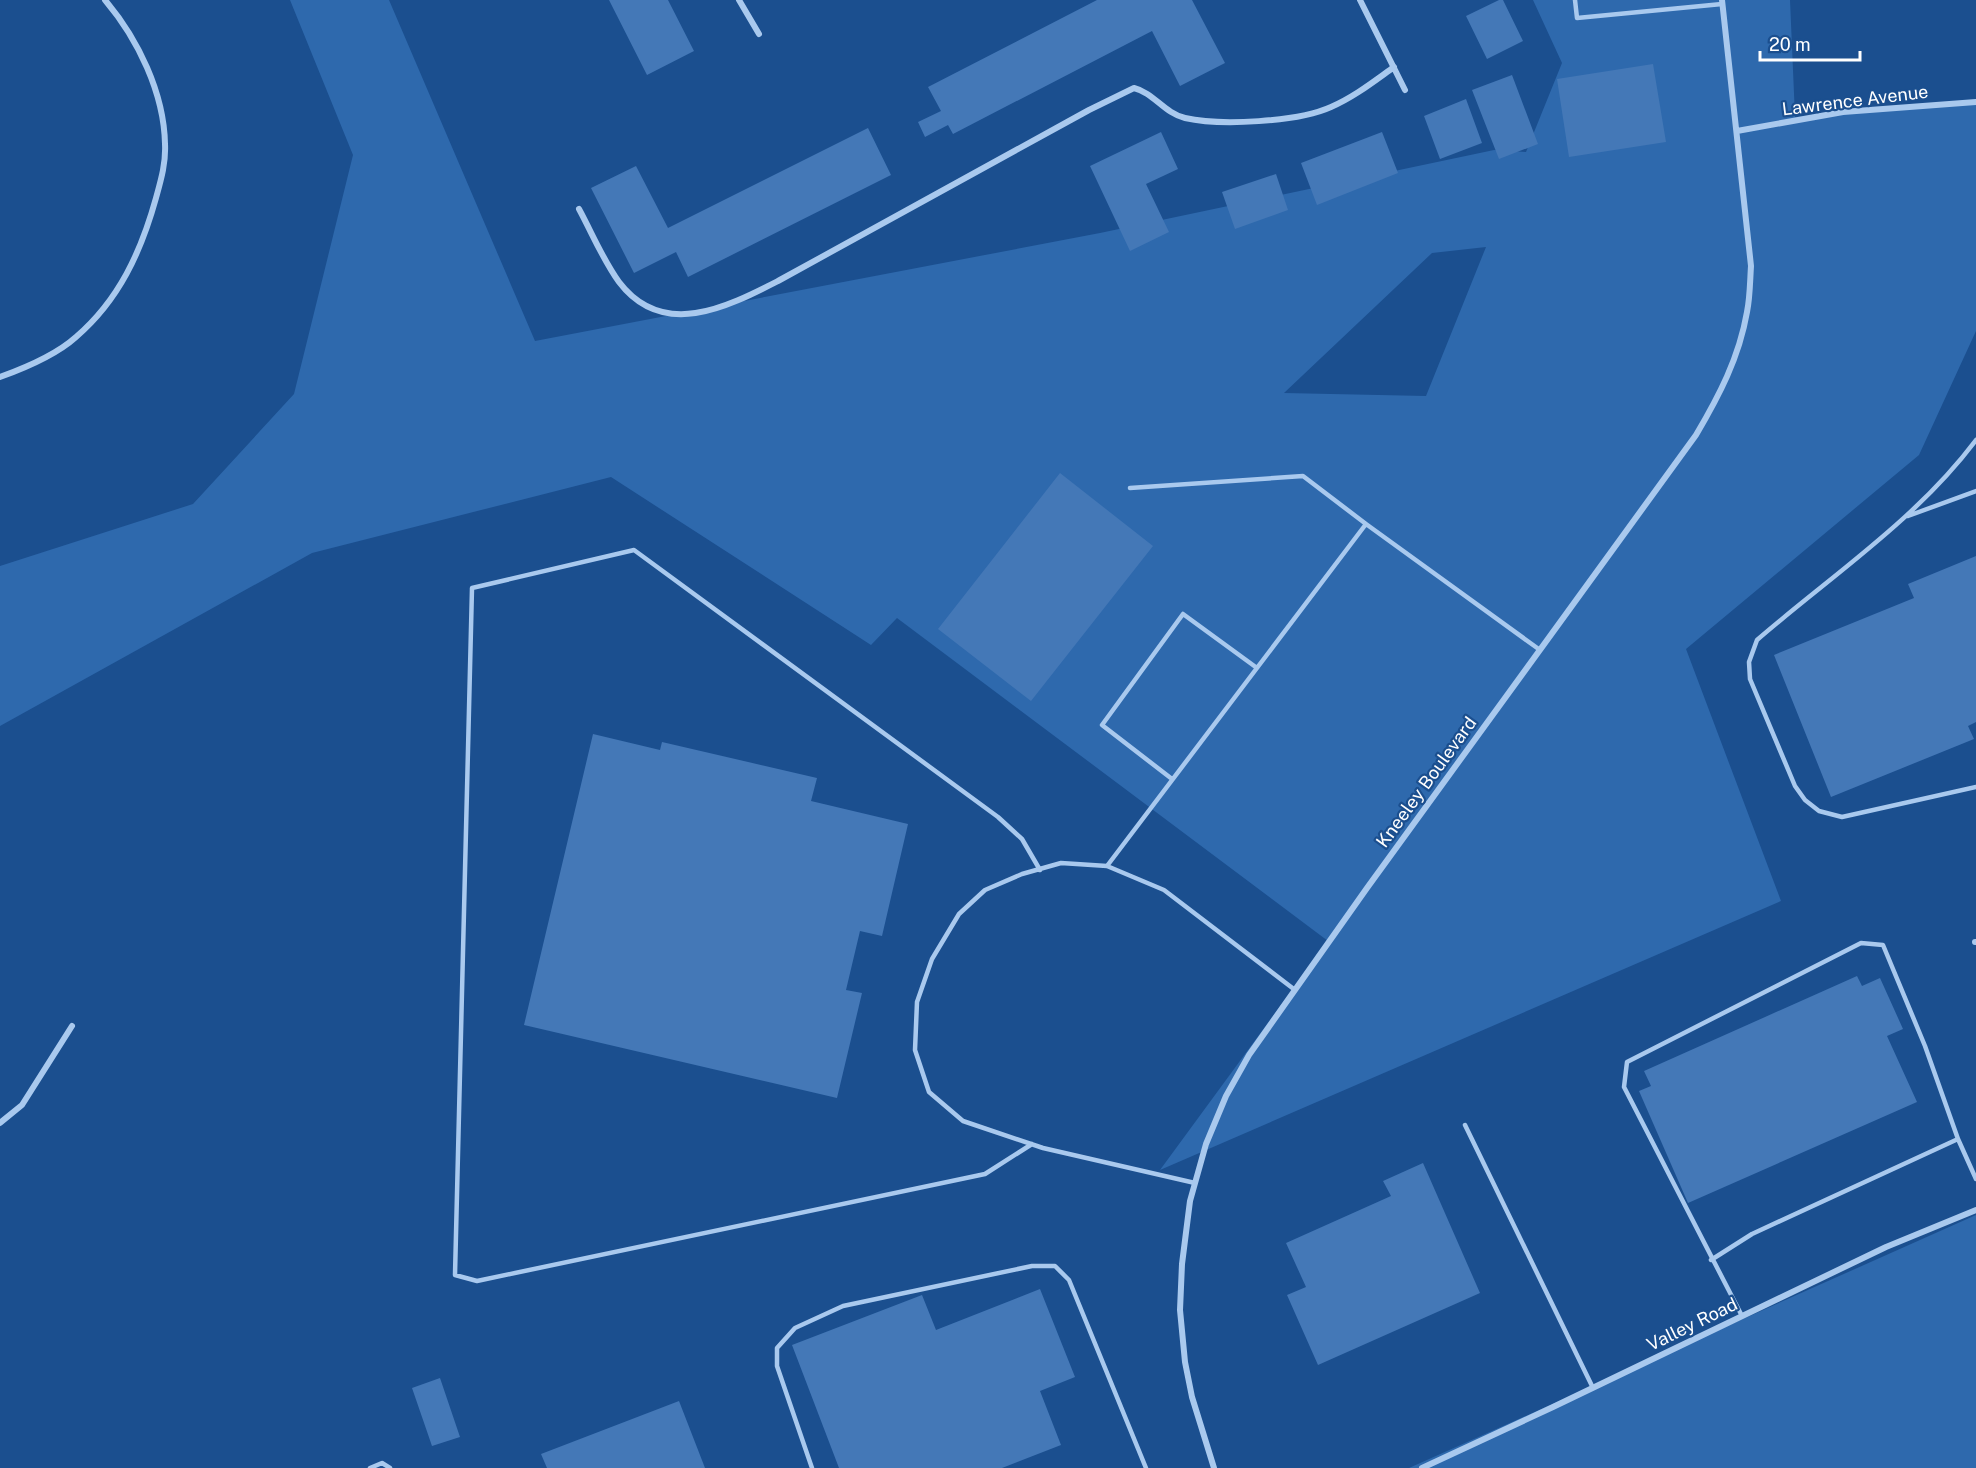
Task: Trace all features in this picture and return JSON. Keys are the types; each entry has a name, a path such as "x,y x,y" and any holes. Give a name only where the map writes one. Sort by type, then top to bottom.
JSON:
{"street":[{"path":"0,377 30,365 75,338 105,307 124,280 146,236 163,172 166,146 164,126 152,79 129,32 105,0"},
{"path":"739,0 759,34"},
{"path":"1360,0 1405,90"},
{"name":"Kneeley Boulevard","path":"1214,1468 1192,1397 1185,1362 1180,1310 1182,1264 1190,1201 1206,1144 1226,1096 1249,1055 1295,990 1696,435 1719,397 1737,355 1748,311 1751,266 1722,2"},
{"path":"579,209 618,281 633,297 652,309 669,313 691,314 734,304 1089,110 1134,88 1144,90 1164,108 1184,118 1216,122 1288,118 1328,109 1351,98 1394,68"},
{"name":"Lawrence Avenue","path":"1737,131 1843,112 1976,102"},
{"path":"0,1123 22,1105 72,1026"},
{"name":"Valley Road","path":"1422,1468 1886,1247 1976,1210"}],"lane":[{"path":"1575,0 1577,18 1722,2"},
{"path":"1976,440 1938,486 1906,517 1757,640 1749,662 1750,679 1795,786 1805,800 1819,811 1842,817 1976,787"},
{"path":"1130,488 1303,476 1540,650"},
{"path":"1906,517 1976,491"},
{"path":"1107,866 1366,524"},
{"path":"1032,1144 985,1174 477,1281 455,1275 472,588 634,550 998,817 1022,839 1040,870"},
{"path":"1172,779 1102,725 1183,614 1257,668"},
{"path":"1195,1183 1032,1144 963,1121 929,1092 915,1050 917,1002 932,959 959,914 985,890 1023,874 1061,864 1107,866 1164,890 1295,990"},
{"path":"1742,1316 1711,1260 1624,1087 1627,1062 1861,943 1883,945 1925,1046 1958,1139 1976,1179"},
{"path":"1465,1125 1593,1388"},
{"path":"1711,1260 1752,1234 1958,1139"},
{"path":"812,1468 777,1366 777,1348 795,1328 843,1306 1032,1266 1055,1266 1069,1280 1146,1468"},
{"path":"370,1468 382,1463 390,1468"}],"shaded area":[{"path":"290,0 389,0 535,341 1100,233 1494,150 1526,152 1562,63 1533,0 1790,0 1795,117 1976,104 1976,331 1919,455 1686,649 1781,901 1160,1170 1328,941 897,618 871,645 611,477 312,553 0,726 0,566 193,504 294,394 353,155","holes":["1486,247 1426,396 1284,393 1432,253"]},
{"path":"1976,1215 1976,1468 1409,1468"}],"building":[{"path":"609,0 668,0 694,51 647,75"},
{"path":"1097,0 1192,0 1225,63 1180,86 1152,31 953,134 948,125 925,137 918,122 941,111 928,87"},
{"path":"1503,0 1523,41 1487,59 1466,16"},
{"path":"1653,64 1666,142 1569,157 1557,79"},
{"path":"1512,75 1538,144 1499,159 1472,90"},
{"path":"1466,99 1482,143 1440,159 1424,116"},
{"path":"868,128 891,175 688,277 676,252 634,273 591,188 636,166 668,228"},
{"path":"1161,132 1178,169 1146,184 1169,232 1130,251 1090,166"},
{"path":"1382,132 1398,173 1317,205 1301,163"},
{"path":"1276,174 1288,210 1235,229 1222,192"},
{"path":"1060,473 1153,546 1031,701 938,629"},
{"path":"1976,556 1976,722 1968,726 1974,739 1831,797 1774,655 1914,598 1908,584"},
{"path":"593,734 660,750 662,742 817,778 811,801 908,824 882,936 860,931 846,990 862,993 837,1098 524,1025"},
{"path":"1857,976 1862,986 1880,978 1903,1029 1887,1036 1917,1102 1688,1203 1639,1091 1651,1086 1644,1071"},
{"path":"1423,1163 1480,1293 1318,1365 1287,1295 1306,1287 1286,1243 1391,1196 1383,1181"},
{"path":"1040,1289 1075,1377 1040,1391 1061,1445 1002,1468 839,1468 792,1345 922,1295 936,1330"},
{"path":"440,1378 460,1437 432,1446 412,1388"},
{"path":"679,1401 705,1468 547,1468 541,1454"}]}
